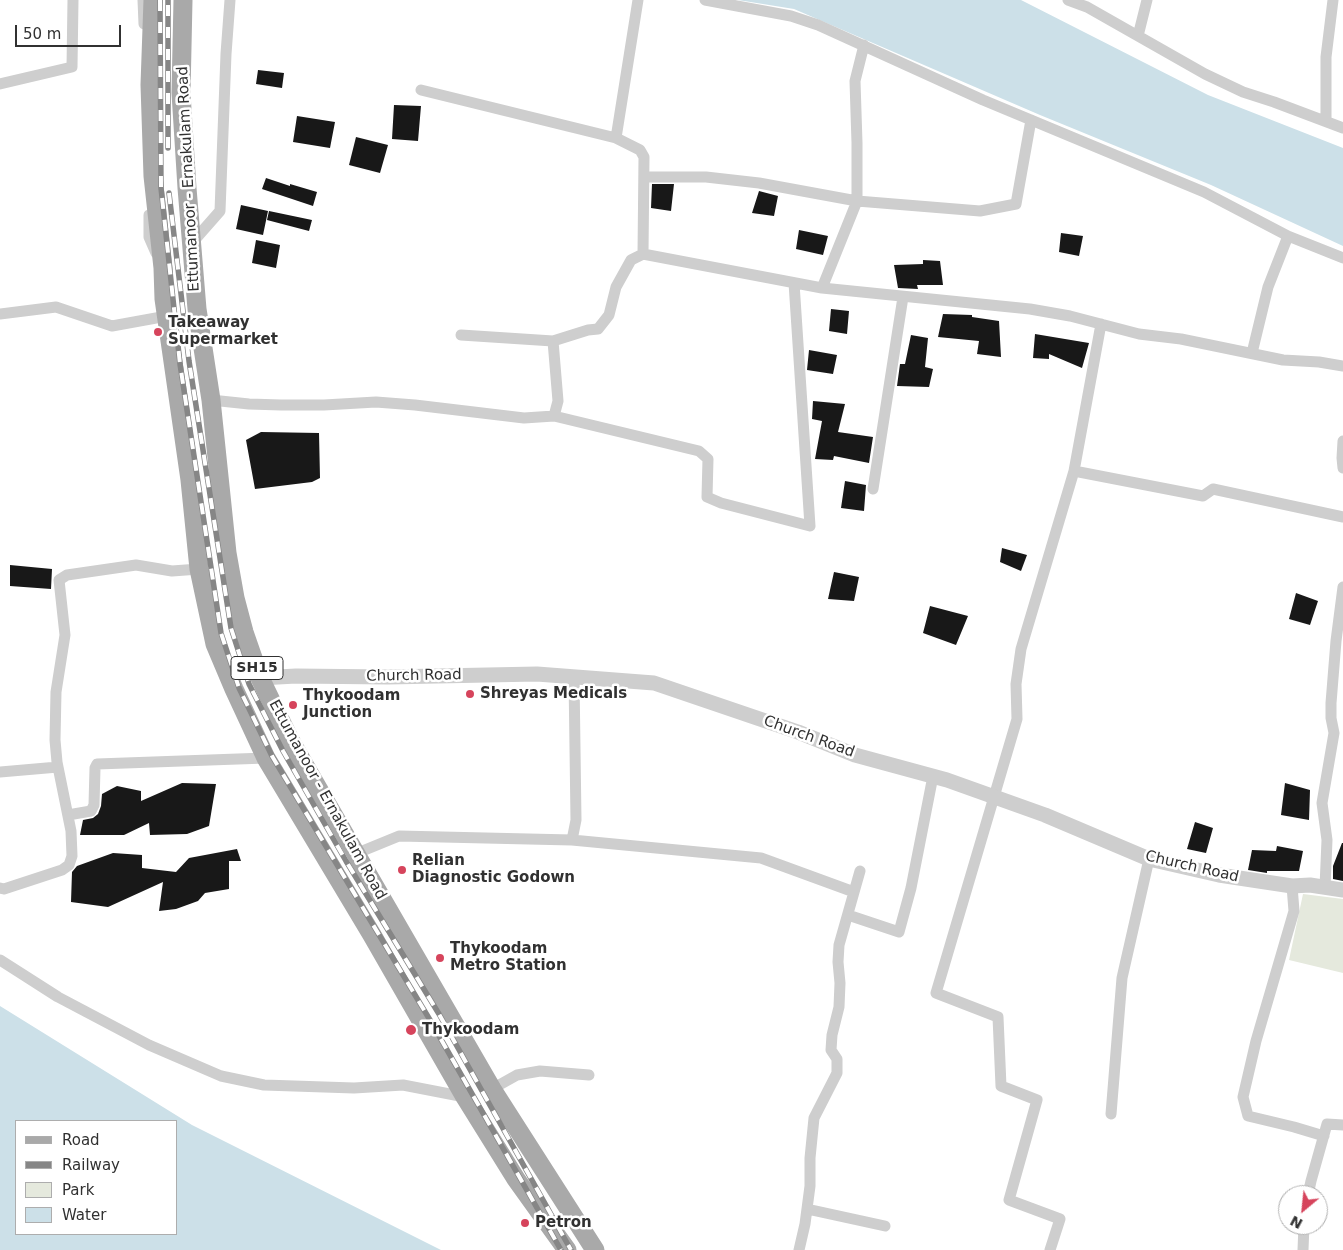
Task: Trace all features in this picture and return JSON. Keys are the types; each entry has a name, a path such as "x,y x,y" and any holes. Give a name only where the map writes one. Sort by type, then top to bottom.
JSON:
{"main road":[{"name":"Ettumanoor - Ernakulam Road","path":"183,0 181,94 197,309 211,400 227,554 235,598 244,632 260,678 290,740 492,1089 595,1250"},
{"path":"150,1 153,176 166,316 186,454 199,569 215,644 266,758 372,935 465,1097 516,1179 567,1250"},
{"path":"186,454 216,452"}],"street":[{"path":"0,84 72,67 73,0"},
{"path":"191,244 220,210 230,0"},
{"path":"616,138 638,0"},
{"path":"705,0 791,16 818,25 1031,120 1204,192 1288,236 1343,258"},
{"path":"1068,0 1087,7 1204,74 1243,92 1343,128"},
{"path":"1138,36 1148,0"},
{"path":"1326,121 1326,57 1333,0"},
{"path":"822,288 857,201 855,81 864,45"},
{"path":"421,90 616,138 640,150 644,157 643,254"},
{"path":"644,177 706,177 759,182 857,201 980,211 1016,204 1031,120"},
{"path":"1252,353 1268,287 1288,236"},
{"path":"461,335 553,342 588,330 598,329 609,315 616,287 631,260 643,254 822,288 1030,309 1139,334 1180,339 1283,360 1319,362 1343,366"},
{"path":"211,400 281,405 376,402 524,418 554,416 699,451 708,459 707,497 721,503 810,526 794,283"},
{"path":"873,489 903,297"},
{"path":"0,314 56,307 112,326 166,316"},
{"path":"1050,1250 1060,1218 1009,1200 1036,1100 1001,1086 998,1017 936,993 1017,719 1016,684 1021,649 1074,471 1101,324"},
{"path":"553,342 558,401 554,416"},
{"path":"1343,440 1343,468"},
{"path":"1074,471 1203,496 1213,489 1343,517"},
{"path":"0,888 40,877 69,866 72,856 71,831 58,768 55,711 65,634 60,580 67,575 136,565 172,571 199,569"},
{"path":"1325,887 1327,840 1322,803 1334,734 1331,703 1343,587"},
{"name":"Church Road","path":"260,678 537,674 654,682 855,754 933,776 1089,833 1149,860 1219,875 1292,886 1310,885 1343,890"},
{"path":"572,840 576,820 574,677"},
{"path":"68,815 91,811 94,804 95,768 97,764 266,758"},
{"path":"0,772 58,768"},
{"path":"848,915 899,932 911,888 933,776"},
{"path":"355,854 399,836 572,840 761,858 854,892"},
{"path":"1111,1114 1122,978 1149,860"},
{"path":"799,1250 807,1209 814,1118 837,1073 837,1060 831,1050 832,1035 840,1007 839,945 860,871"},
{"path":"1292,886 1294,911 1256,1041 1243,1097 1248,1116 1324,1136"},
{"path":"0,960 58,997 141,1041 221,1076 264,1085 354,1088 403,1086 465,1097"},
{"path":"492,1089 517,1074 540,1071 589,1075"},
{"path":"1311,1185 1327,1124 1343,1125"},
{"path":"807,1209 885,1226"},
{"path":"1303,1250 1304,1235"}],"green space":[{"path":"1303,894 1343,899 1343,973 1289,960"}],"water":[{"path":"738,0 1021,0 1208,95 1343,148 1343,246 1211,185 1040,115 794,9"},
{"path":"0,1006 192,1125 441,1250 0,1250"}],"building":[{"path":"258,70 284,73 282,88 256,84"},
{"path":"394,105 421,106 418,141 392,139"},
{"path":"297,116 335,122 330,148 293,142"},
{"path":"356,137 388,145 380,173 349,165"},
{"path":"266,178 317,192 313,206 262,189"},
{"path":"652,184 674,184 671,211 651,208"},
{"path":"759,191 778,196 774,216 752,213"},
{"path":"241,205 268,211 263,235 236,229"},
{"path":"269,211 312,220 309,231 267,220"},
{"path":"799,230 828,236 823,255 796,249"},
{"path":"1061,233 1083,236 1079,256 1059,252"},
{"path":"256,240 280,245 276,268 252,263"},
{"path":"923,260 940,261 943,285 917,285 918,289 898,288 894,265 923,264"},
{"path":"831,309 849,311 847,334 829,331"},
{"path":"943,314 972,315 972,317 999,321 1001,357 977,354 979,341 938,337"},
{"path":"1035,334 1089,343 1082,368 1049,354 1049,359 1033,358"},
{"path":"911,335 928,338 925,367 933,369 929,387 897,386 900,364 905,364"},
{"path":"809,350 837,355 833,374 807,370"},
{"path":"813,401 845,404 838,432 873,437 869,463 834,456 833,460 815,459 822,421 812,419"},
{"path":"261,432 319,433 320,478 312,482 255,489 246,440"},
{"path":"845,481 866,485 864,511 841,508"},
{"path":"1002,548 1027,555 1021,571 1000,562"},
{"path":"10,565 52,569 51,589 10,586"},
{"path":"834,572 859,577 854,601 828,599"},
{"path":"1296,593 1318,601 1310,625 1289,619"},
{"path":"930,606 968,616 956,645 923,633"},
{"path":"182,783 216,784 209,826 187,834 150,835 149,823 124,835 80,835 83,820 93,818 98,814 102,794 117,786 141,791 141,801"},
{"path":"1285,783 1310,790 1309,820 1281,815"},
{"path":"1195,822 1213,828 1206,853 1187,849"},
{"path":"1342,843 1343,881 1333,879 1333,866"},
{"path":"1277,846 1303,851 1299,871 1267,871 1267,873 1248,870 1252,850 1276,851"},
{"path":"237,849 241,861 229,861 229,889 205,893 198,901 176,909 159,911 163,882 108,907 71,902 72,872 77,866 113,853 142,855 142,868 176,872 189,858"}],"railway":[{"path":"160,0 161,188 180,364 221,633 239,688 272,756 430,1020 561,1250"},
{"path":"168,0 168,148"},
{"path":"169,193 189,361 231,628 249,684 283,751 346,861 439,1014 571,1250"}],"place":[{"name":"Takeaway Supermarket","path":"158,332"},
{"name":"Shreyas Medicals","path":"470,694"},
{"name":"Thykoodam Junction","path":"293,705"},
{"name":"Relian Diagnostic Godown","path":"402,870"},
{"name":"Thykoodam Metro Station","path":"440,958"},
{"name":"Thykoodam","path":"411,1030"},
{"name":"Petron","path":"525,1223"}]}
